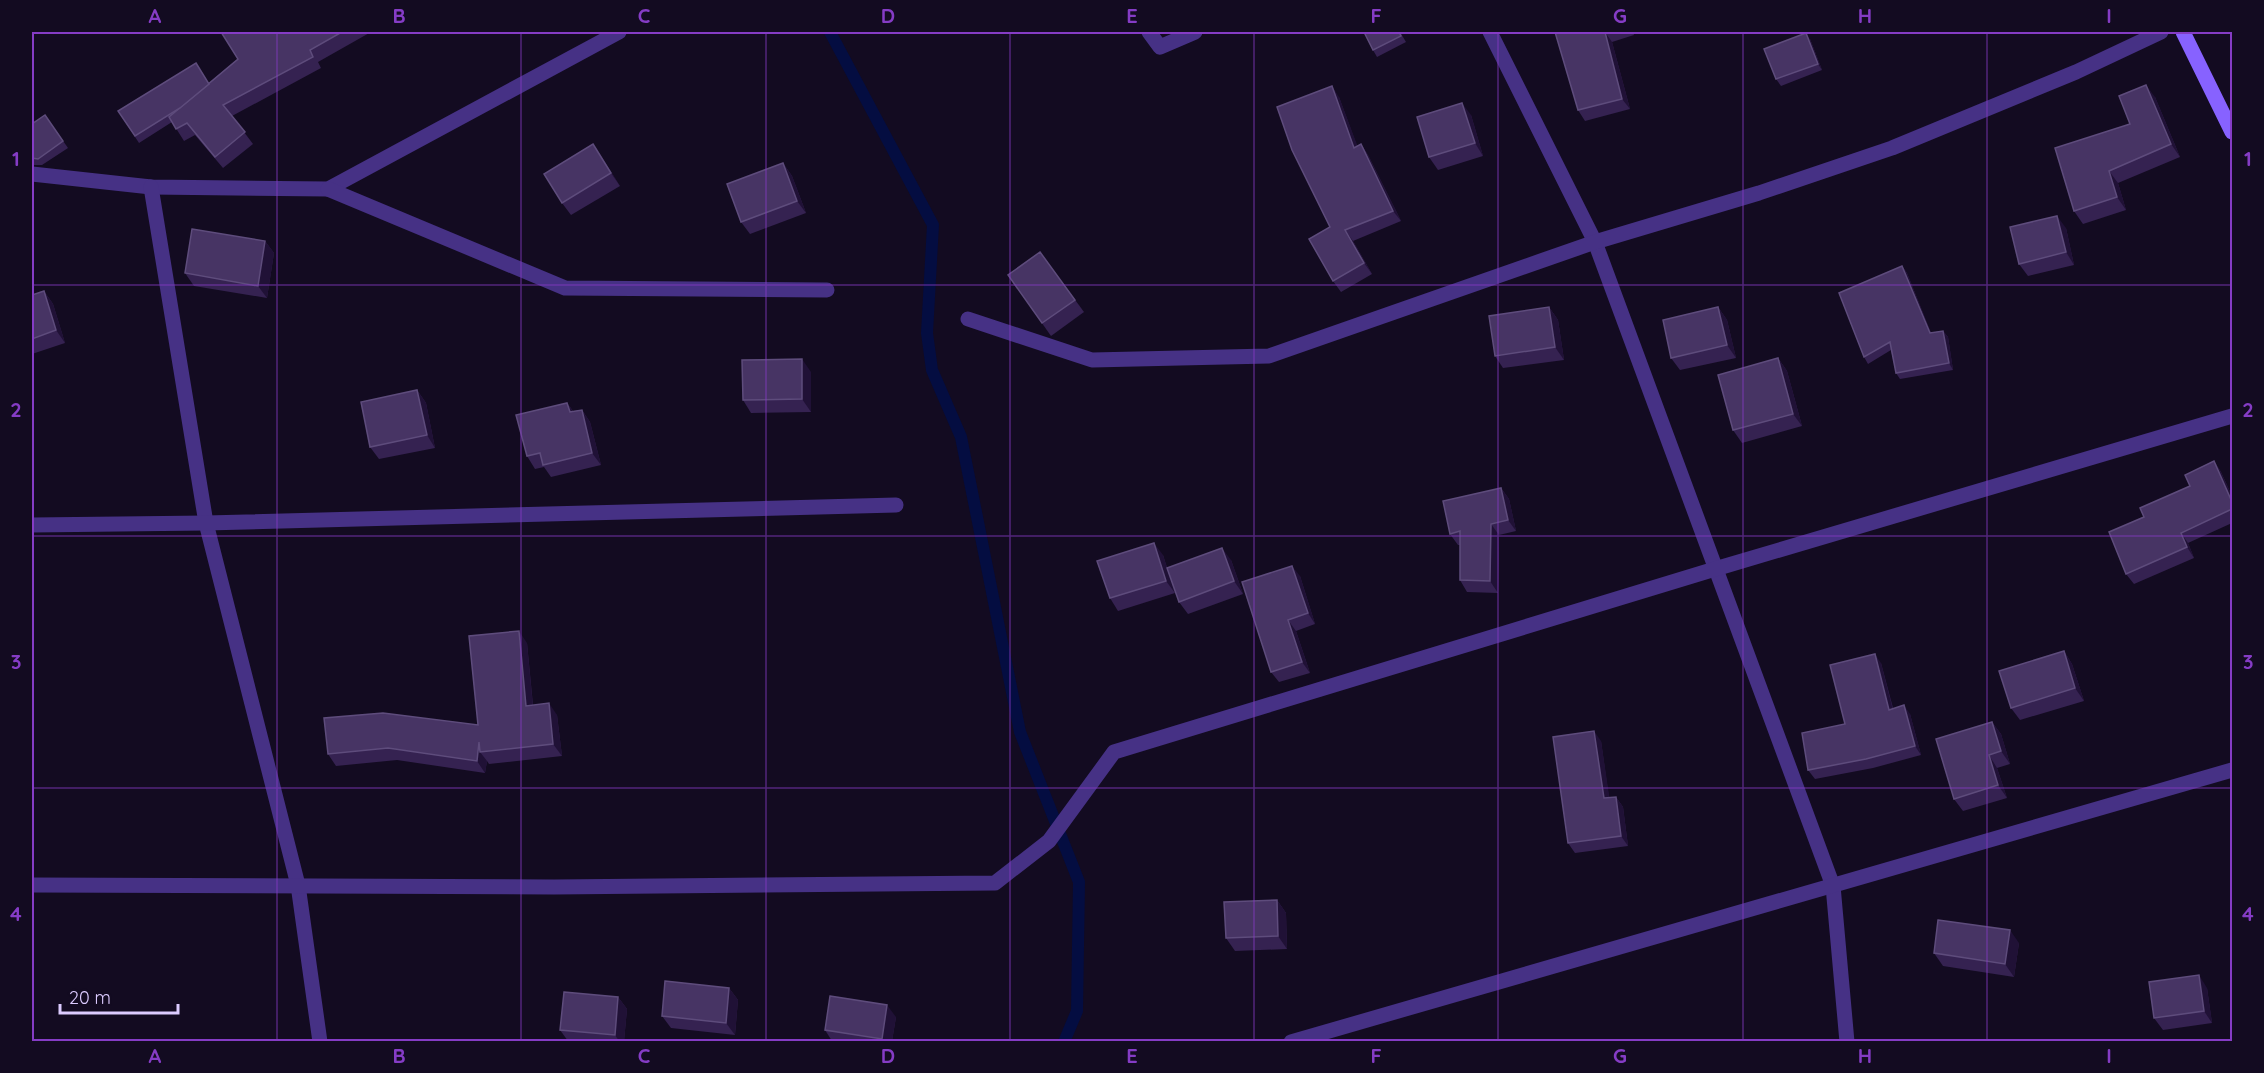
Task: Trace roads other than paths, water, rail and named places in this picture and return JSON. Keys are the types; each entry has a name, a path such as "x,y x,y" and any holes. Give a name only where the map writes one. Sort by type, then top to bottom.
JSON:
{"street":[{"path":"327,189 619,32"},
{"path":"1149,32 1160,47 1195,32"},
{"path":"1490,32 1594,242 1833,886 1847,1041"},
{"path":"968,319 1092,360 1269,356 1594,242 1759,193 1892,148 2076,72 2161,32"},
{"path":"2183,32 2232,132"},
{"path":"32,174 151,187 327,189 565,288 827,290"},
{"path":"151,187 206,523 298,885 320,1041"},
{"path":"32,885 554,887 995,883 1049,841 1114,752 1715,569 2232,416"},
{"path":"32,525 206,523 896,505"},
{"path":"1291,1041 2232,770"}],"waterway":[{"path":"830,32 933,225 927,333 932,370 961,437 1020,732 1079,882 1077,1011 1064,1042"}]}
